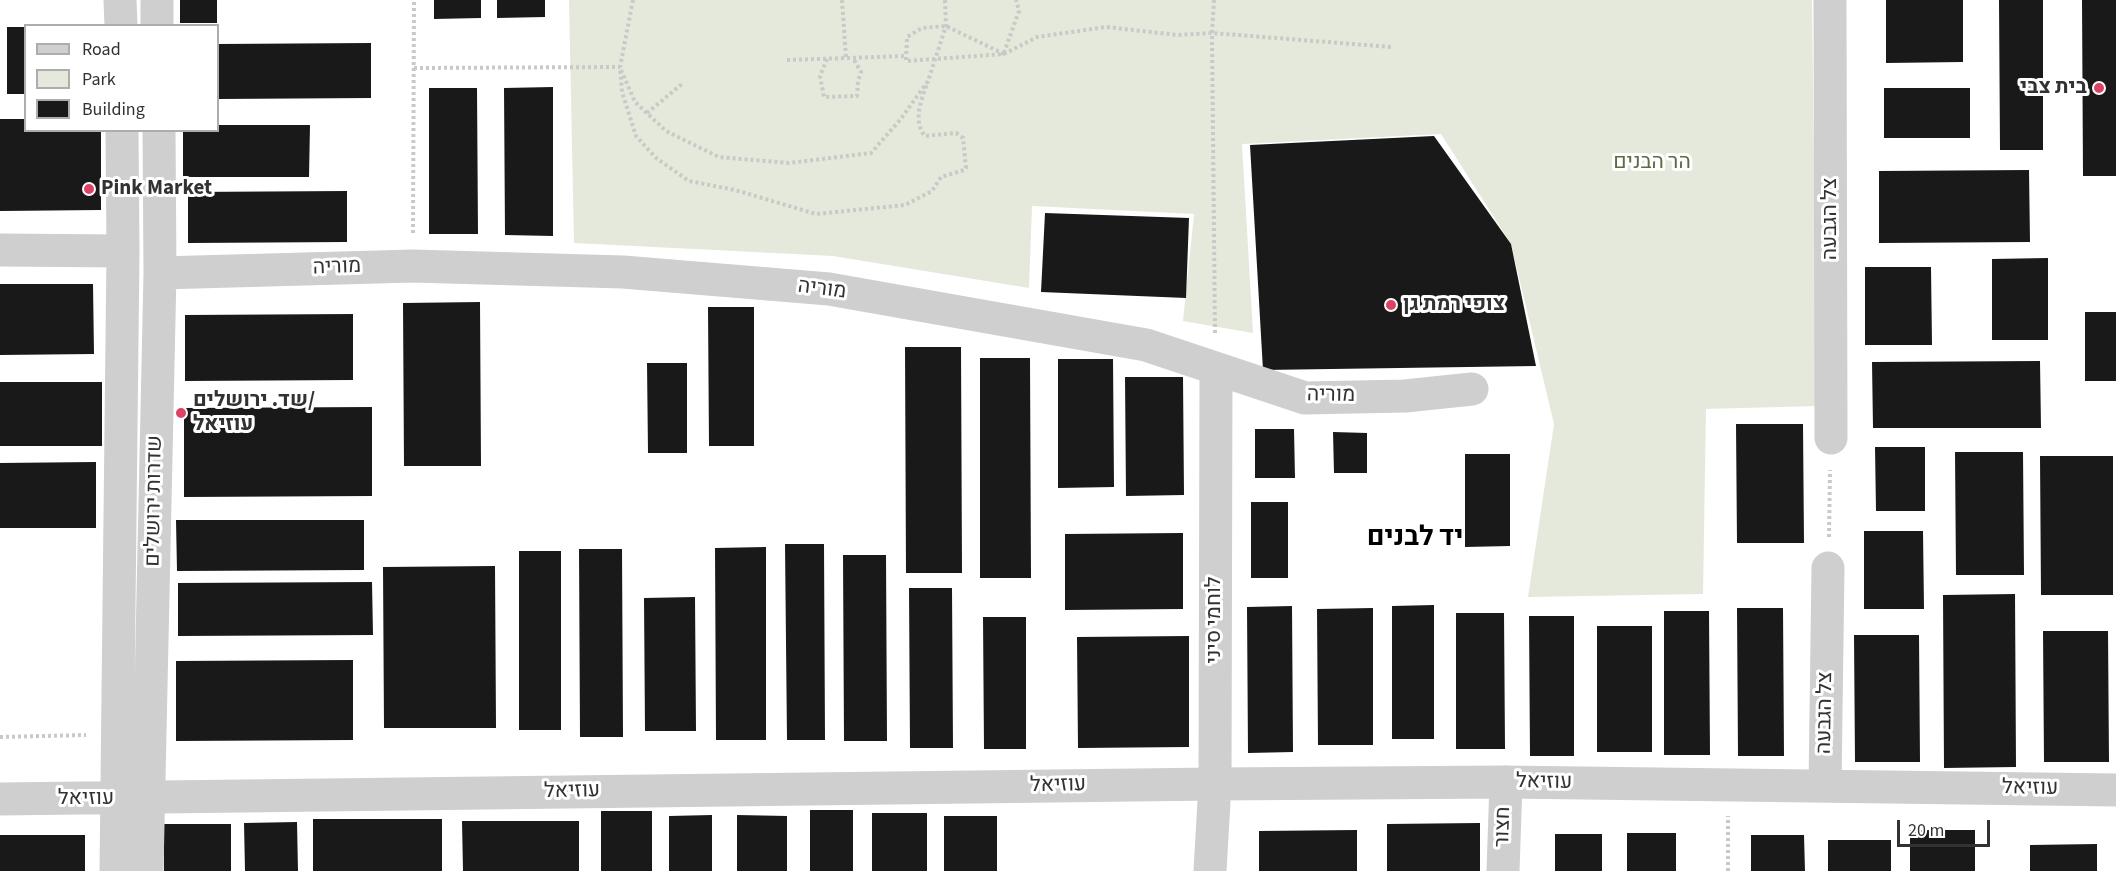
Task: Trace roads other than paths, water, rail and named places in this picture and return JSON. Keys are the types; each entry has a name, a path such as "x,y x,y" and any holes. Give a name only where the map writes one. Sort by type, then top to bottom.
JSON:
{"street":[{"path":"120,0 121,24"},
{"path":"157,0 158,24"},
{"name":"צל הגבעה","path":"1830,0 1831,438"},
{"name":"שדרות ירושלים","path":"122,132 118,734 147,871"},
{"name":"שדרות ירושלים","path":"116,871 133,798 160,273 159,132"},
{"path":"0,250 123,251"},
{"name":"מוריה","path":"160,273 413,267 623,272 829,290 1146,345 1305,398 1405,396 1472,389"},
{"name":"לוחמי סיני","path":"1210,871 1215,784 1216,369"},
{"name":"צל הגבעה","path":"1825,786 1828,568"},
{"name":"עוזיאל","path":"0,799 1506,782 2116,790"},
{"name":"חצור","path":"1503,871 1506,782"}],"place":[{"name":"בית צבי","path":"2099,88"},
{"name":"Pink Market","path":"89,189"},
{"name":"צופי רמת גן","path":"1391,305"},
{"name":"שד. ירושלים/ עוזיאל","path":"181,413"}],"district":[{"name":"יד לבנים","path":"1415,539"}],"park label":[{"name":"הר הבנים","path":"1652,163"}]}
